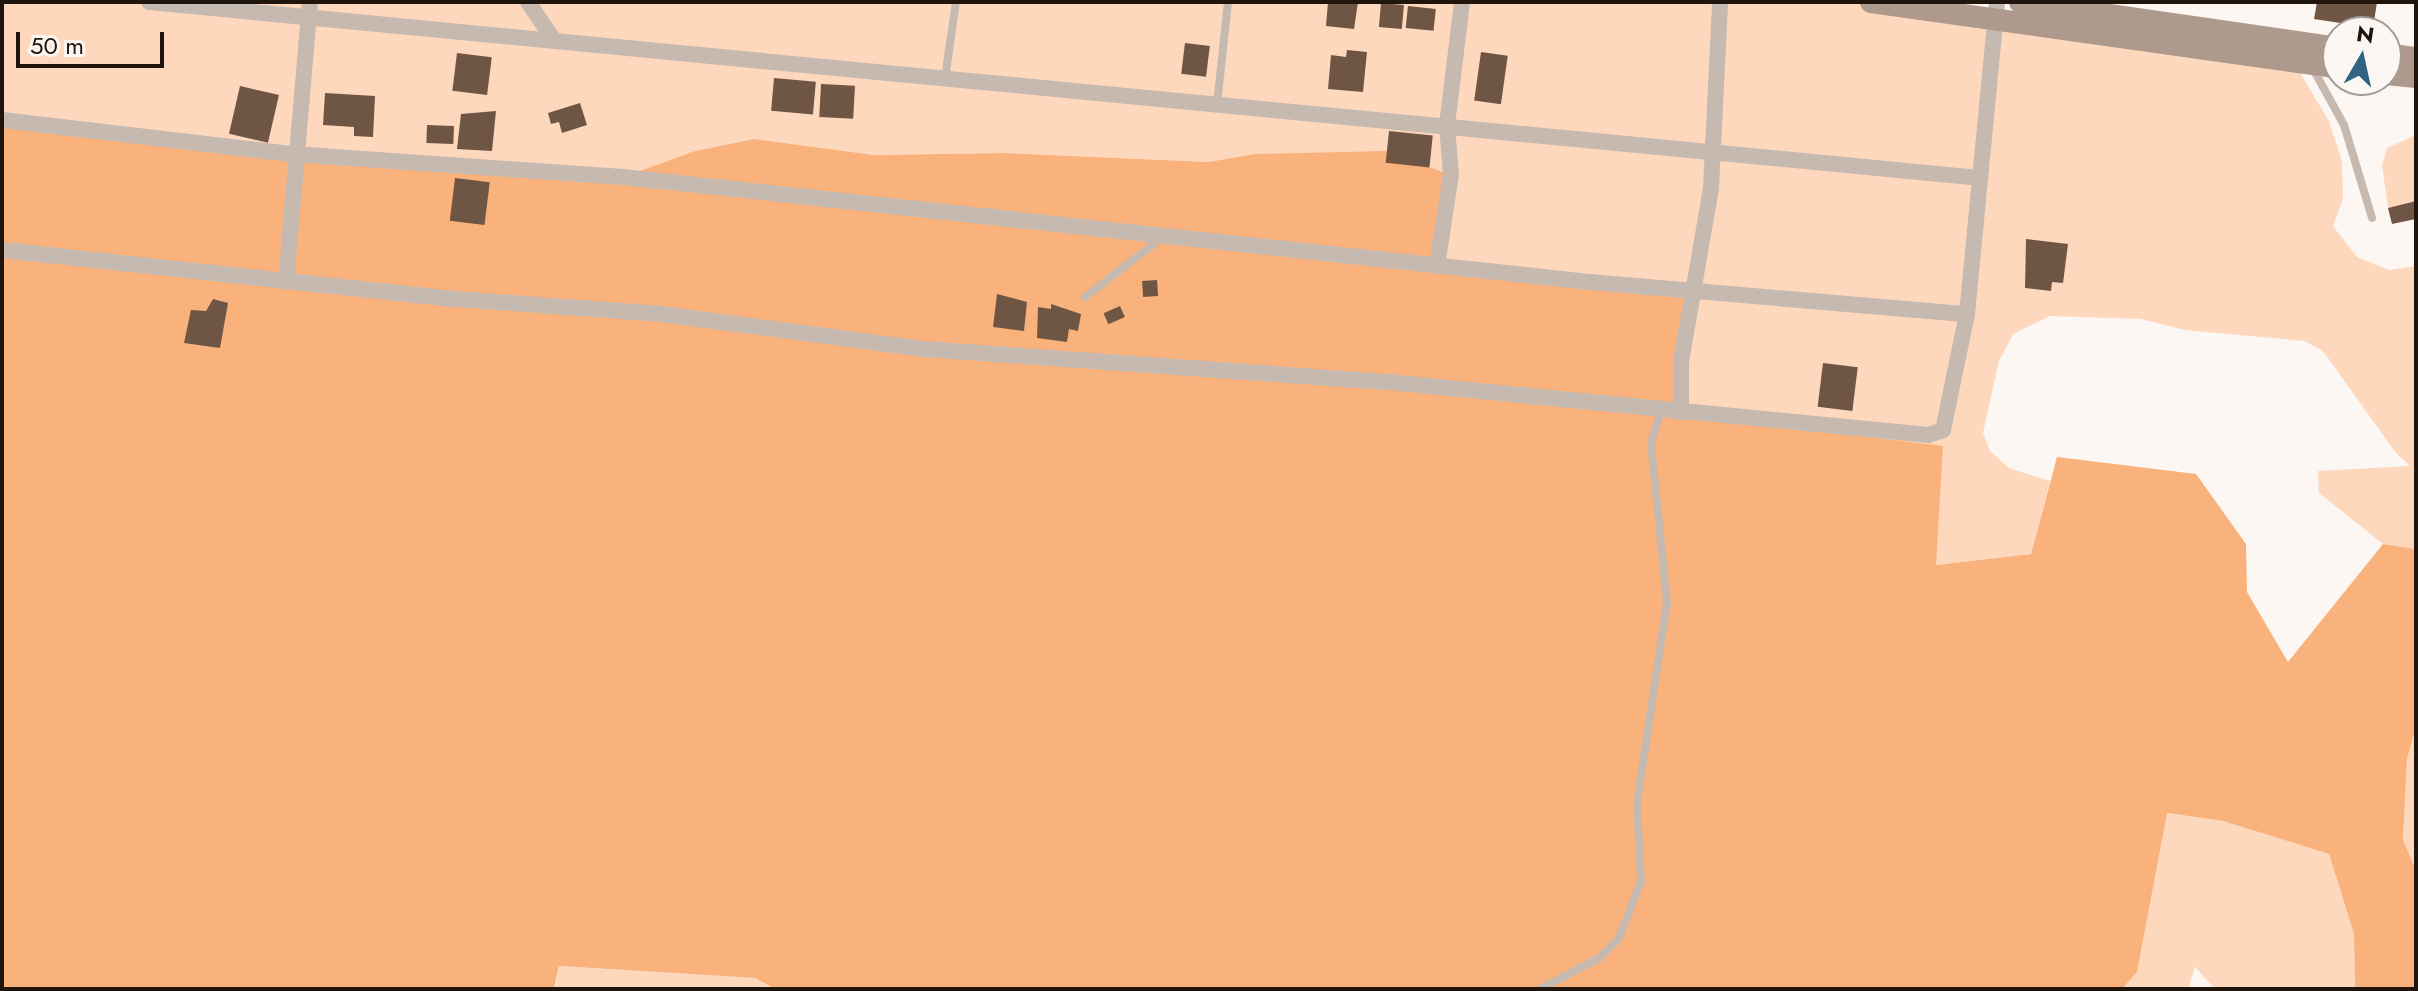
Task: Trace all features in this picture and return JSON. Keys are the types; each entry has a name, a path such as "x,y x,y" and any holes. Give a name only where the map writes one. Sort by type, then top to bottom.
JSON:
{"main road":[{"path":"1871,2 1996,10 2322,66"},
{"path":"2020,2 2322,46"}],"street":[{"path":"149,2 309,10 945,78 1979,178"},
{"path":"528,2 552,37"},
{"path":"1437,266 1451,175 1447,125 1462,2"},
{"path":"1681,413 1681,362 1714,151 1720,2"},
{"path":"286,282 293,154 309,10"},
{"path":"2,250 286,282 661,314 925,349 1373,381 1928,435 1943,430 1967,314 1996,10"},
{"path":"2,120 293,154 623,177 1437,266 1967,314"}],"lane":[{"path":"945,78 956,2"},
{"path":"1217,105 1228,2"},
{"path":"2300,43 2344,125 2372,218"},
{"path":"1085,297 1164,236"},
{"path":"1540,989 1599,958 1619,938 1641,881 1637,803 1667,603 1651,443 1661,411"}],"shaded area":[{"path":"2,2 1871,2 2299,71 2329,121 2342,161 2343,199 2333,226 2357,257 2389,270 2416,266 2416,549 2383,544 2319,493 2318,471 2410,466 2396,453 2323,351 2304,341 2185,330 2141,319 2050,316 2013,334 1999,361 1983,433 1990,451 2009,468 2050,481 2031,554 1936,565 1437,266 1451,175 1429,168 1255,154 1208,162 1005,153 874,155 754,139 695,151 623,177 2,120"},
{"path":"2,120 623,177 695,151 754,139 874,155 1005,153 1208,162 1255,154 1385,151 1451,175 1437,265 1692,291 1681,413 1943,446 1936,565 2031,554 2057,457 2196,474 2246,544 2247,592 2288,662 2383,544 2416,549 2416,727 2407,759 2403,840 2416,870 2416,989 2355,989 2354,934 2329,854 2223,821 2167,813 2137,972 2122,989 775,989 755,978 559,966 554,989 2,989"},
{"path":"2416,135 2416,201 2388,208 2382,165 2387,148"},
{"path":"2416,727 2416,870 2403,840 2407,759"},
{"path":"2166,813 2223,821 2329,854 2354,934 2355,989 2215,989 2195,967 2188,989 2122,989 2137,972"},
{"path":"559,966 755,978 775,989 555,989"}],"building":[{"path":"1328,2 1358,2 1354,29 1326,26"},
{"path":"2317,2 2377,2 2375,16 2322,16 2322,20 2314,19"},
{"path":"1381,3 1404,5 1402,29 1379,27"},
{"path":"1408,6 1436,9 1434,31 1406,28"},
{"path":"1185,43 1210,46 1206,77 1181,74"},
{"path":"1347,50 1367,52 1363,92 1328,89 1331,55 1346,57"},
{"path":"1481,52 1508,56 1501,104 1474,101"},
{"path":"457,53 492,57 487,95 452,91"},
{"path":"774,78 816,82 813,115 771,111"},
{"path":"821,84 855,86 853,119 819,117"},
{"path":"240,86 279,95 268,143 229,134"},
{"path":"325,93 375,96 373,137 354,136 354,127 323,125"},
{"path":"580,103 587,125 562,133 559,122 551,124 548,113"},
{"path":"496,111 492,151 457,149 461,114"},
{"path":"427,125 454,126 453,144 426,143"},
{"path":"1389,131 1433,136 1429,167 1386,163"},
{"path":"455,178 490,182 484,225 450,221"},
{"path":"2416,201 2416,219 2392,224 2388,208"},
{"path":"2026,239 2068,244 2063,283 2052,282 2051,291 2025,288"},
{"path":"1157,280 1158,296 1143,297 1142,281"},
{"path":"997,294 1027,302 1024,331 993,327"},
{"path":"213,299 228,303 220,348 184,343 191,310 206,311"},
{"path":"1051,304 1081,314 1078,331 1069,329 1067,342 1037,338 1038,307 1051,309"},
{"path":"1120,306 1125,317 1108,324 1104,313"},
{"path":"1823,363 1858,367 1852,411 1818,407"}]}
